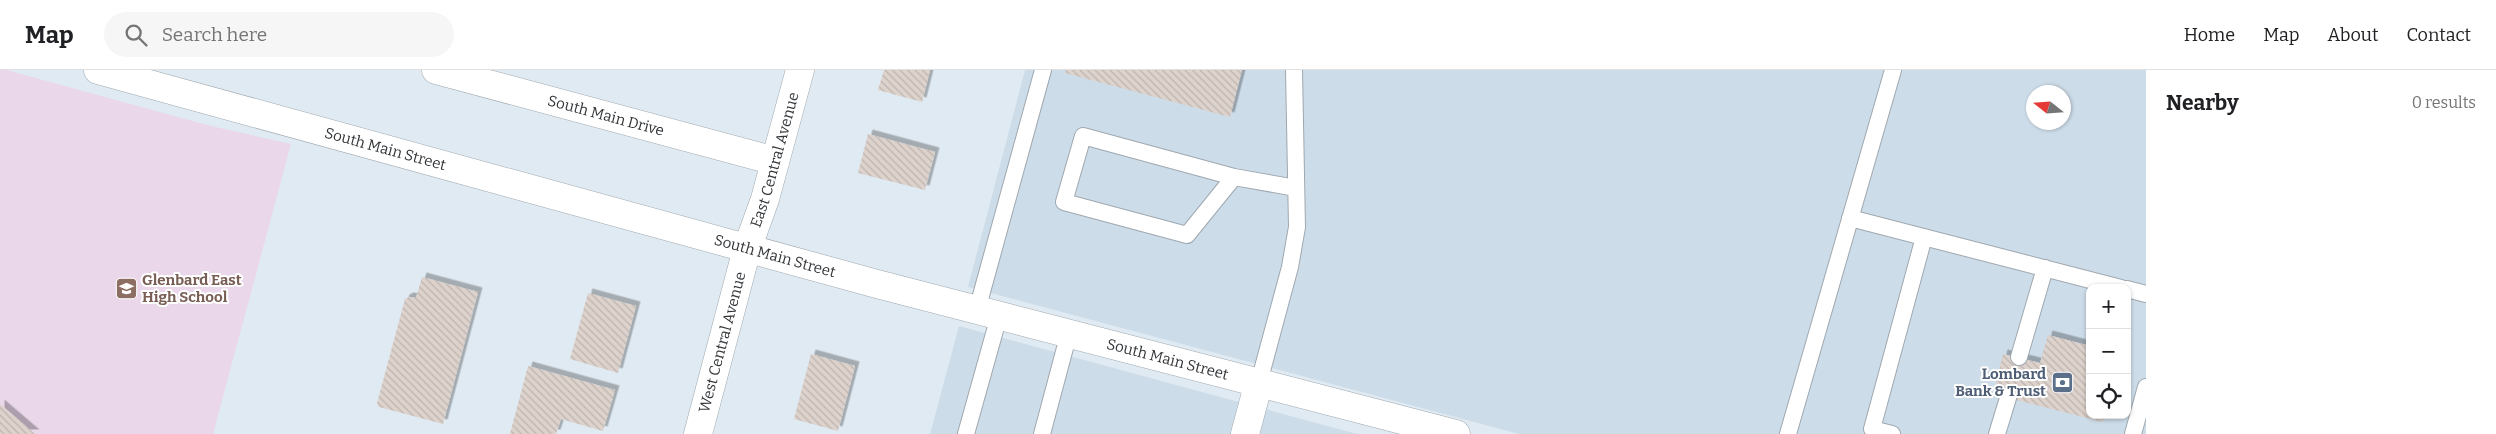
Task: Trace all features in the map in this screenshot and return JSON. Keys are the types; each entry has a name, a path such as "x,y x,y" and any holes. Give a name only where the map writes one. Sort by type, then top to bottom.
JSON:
{"main road":[{"name":"South Main Street","path":"98,70 747,249 1456,434"},
{"name":"South Main Drive","path":"436,70 775,160"},
{"name":"East Central Avenue","path":"747,249 765,199 800,70"},
{"name":"West Central Avenue","path":"698,434 747,249"},
{"path":"1245,434 1260,382"}],"lane":[{"path":"966,434 988,313 1043,70"},
{"path":"1260,382 1291,259 1297,227 1294,70"},
{"path":"1788,434 1893,70"},
{"path":"1234,178 1187,235 1064,202 1083,136 1234,178 1296,188"},
{"path":"1850,218 2105,284"},
{"path":"1892,434 1872,429 1924,237"},
{"path":"2019,357 2045,268"},
{"path":"2131,291 2146,294"},
{"path":"1042,434 1070,334"},
{"path":"2133,434 2146,386"},
{"path":"1997,434 2008,398"}],"shaded area":[{"name":"Glenbard East High School","path":"0,70 7,70 207,125 291,144 213,434 0,434"},
{"path":"1025,70 2146,70 2146,434 1519,434 968,287"},
{"path":"959,326 1357,434 930,434"}],"building":[{"path":"884,70 930,70 922,102 878,90"},
{"path":"1066,70 1242,70 1230,117 1065,73"},
{"path":"868,134 935,152 925,190 858,173"},
{"path":"422,277 478,292 443,424 379,407 377,403 405,299 409,297 416,298"},
{"path":"588,293 636,306 618,373 570,359"},
{"name":"Lombard Bank & Trust","path":"2048,335 2086,345 2086,418 1993,394 2003,354 2040,363"},
{"path":"811,354 855,366 838,431 794,419"},
{"path":"528,366 615,390 603,431 561,419 556,434 510,434"},
{"path":"0,404 35,434 0,434"},
{"name":"Lombard Bank & Trust","path":"2091,419 2104,419 2103,422"}],"place":[{"name":"Glenbard East High School","path":"126,289"},
{"name":"Lombard Bank & Trust","path":"2062,383"}]}
